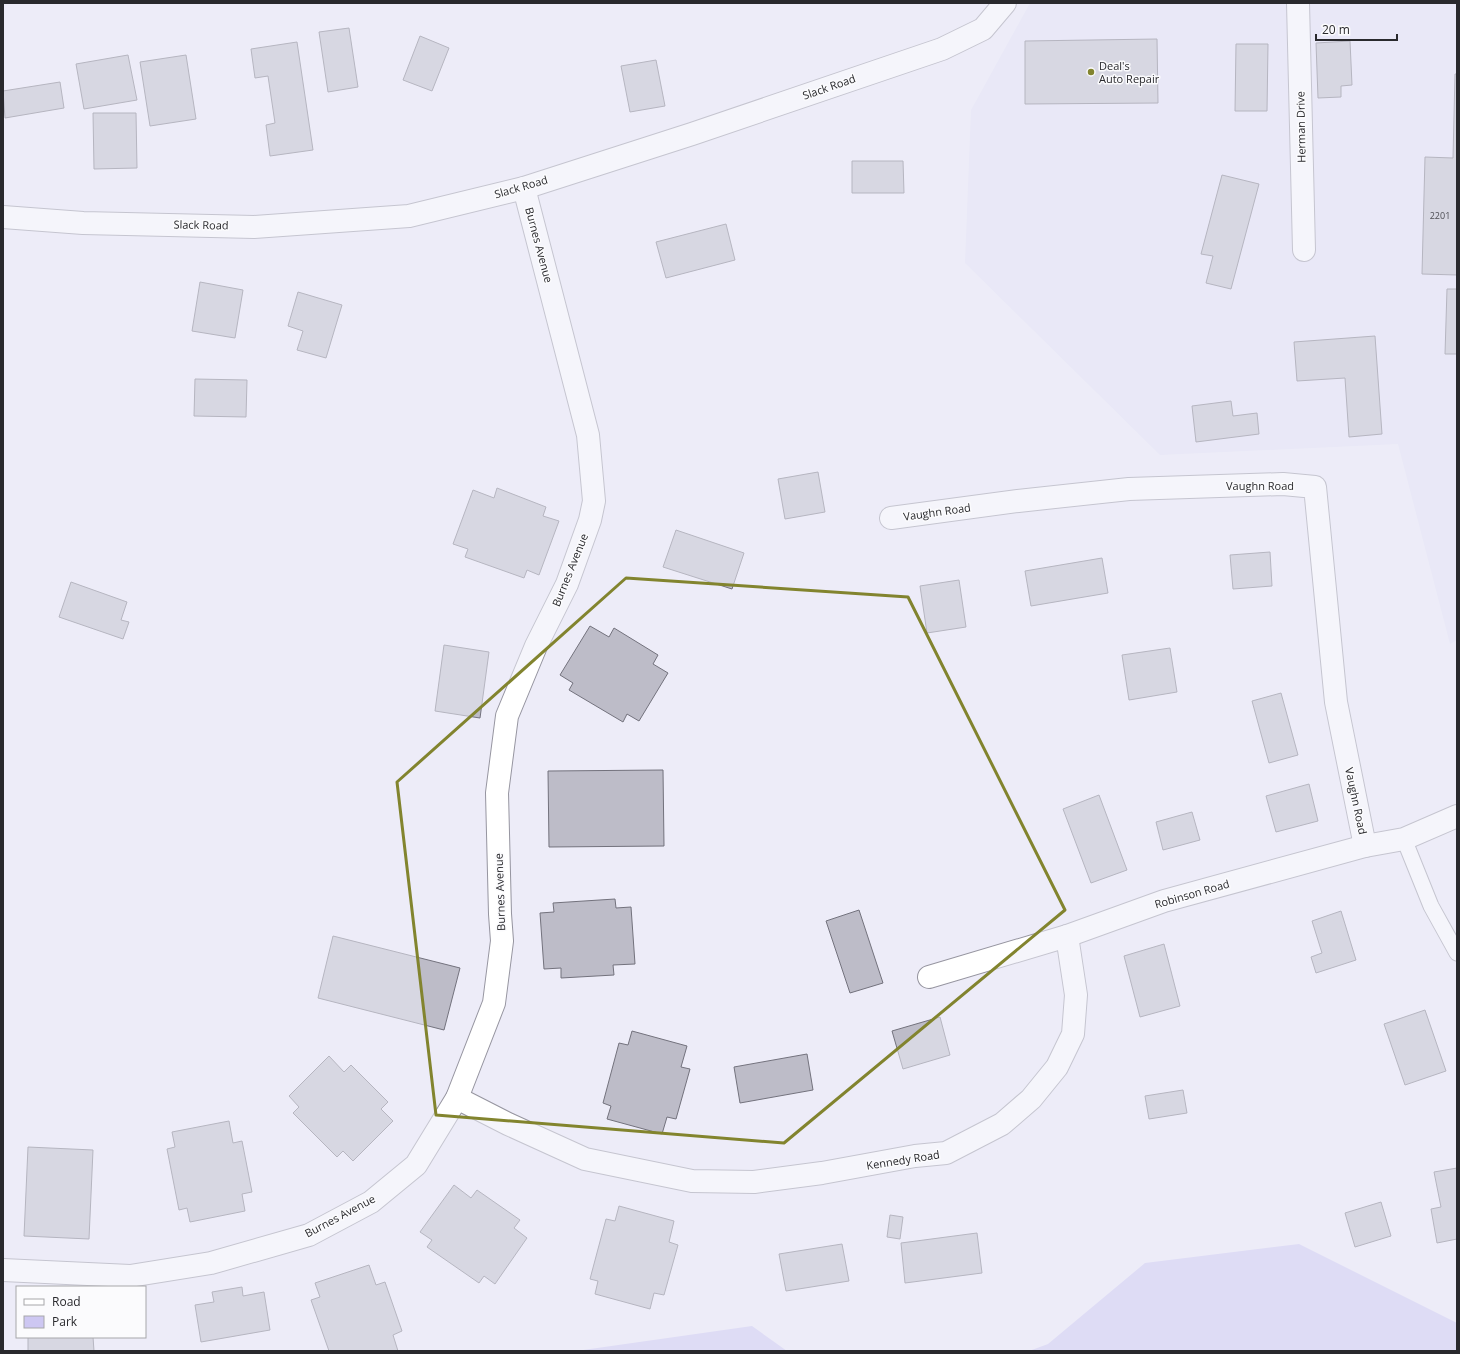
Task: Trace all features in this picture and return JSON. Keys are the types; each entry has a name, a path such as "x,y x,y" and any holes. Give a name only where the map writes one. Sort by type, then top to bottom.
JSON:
{"street":[{"name":"Slack Road","path":"3,217 83,223 254,227 409,216 524,188 692,134 942,49 983,29 1005,3"},
{"name":"Herman Drive","path":"1298,3 1304,250"},
{"name":"Burnes Avenue","path":"3,1270 130,1276 211,1263 309,1235 371,1202 416,1165 457,1098 494,1003 502,941 497,793 507,716 536,646 567,584 590,520 594,501 588,435 524,188"},
{"name":"Vaughn Road","path":"891,518 1018,501 1129,489 1283,484 1315,487 1336,702 1366,846"},
{"name":"Robinson Road","path":"929,977 1067,936 1164,901 1366,846 1404,839 1457,816"},
{"name":"Kennedy Road","path":"457,1098 508,1124 585,1159 692,1181 754,1182 822,1174 915,1156 946,1153 1002,1124 1031,1099 1057,1067 1073,1034 1076,995 1067,936"}],"lane":[{"path":"1404,839 1431,906 1457,953"}],"highlighted area":[{"path":"626,578 908,597 1065,910 784,1143 436,1115 397,782"}],"shaded area":[{"path":"1030,3 1457,3 1457,640 1450,644 1398,444 1160,455 965,263 971,110"}],"green space":[{"path":"1299,1244 1457,1323 1457,1351 1029,1351 1048,1344 1145,1263"},
{"path":"752,1326 787,1351 576,1351"}],"building":[{"path":"349,28 358,87 328,92 319,32"},
{"path":"420,36 449,48 432,91 403,80"},
{"name":"Deal's Auto Repair","path":"1157,39 1158,103 1025,104 1025,41"},
{"path":"1350,41 1352,85 1341,86 1341,97 1318,98 1316,43"},
{"path":"297,42 313,150 270,156 266,125 275,123 268,76 255,78 251,49"},
{"path":"1236,44 1268,44 1267,111 1235,111"},
{"path":"128,55 137,100 84,109 76,64"},
{"path":"186,55 196,119 150,126 140,62"},
{"path":"656,60 665,106 630,112 621,66"},
{"path":"1455,74 1457,74 1457,275 1422,274 1425,157 1453,158"},
{"path":"60,82 64,108 5,118 3,91"},
{"path":"93,113 136,113 137,168 94,169"},
{"path":"852,161 903,161 904,193 852,193"},
{"path":"1222,175 1259,184 1231,289 1206,283 1213,256 1201,254"},
{"path":"726,224 735,260 666,278 656,242"},
{"path":"200,282 243,290 235,338 192,331"},
{"path":"1447,289 1457,289 1457,354 1445,354"},
{"path":"298,292 342,305 326,358 297,350 303,331 288,326"},
{"path":"1375,336 1382,434 1349,437 1345,378 1297,381 1294,342"},
{"path":"195,379 247,380 246,417 194,416"},
{"path":"1231,401 1233,416 1257,413 1259,434 1196,442 1192,406"},
{"path":"818,472 825,512 785,519 778,479"},
{"path":"497,488 546,507 543,516 559,521 539,575 527,570 524,578 465,557 468,549 453,544 473,490 494,498"},
{"path":"676,530 744,553 732,589 663,567"},
{"path":"1270,552 1272,586 1233,589 1230,555"},
{"path":"1102,558 1108,593 1031,606 1025,571"},
{"path":"959,580 966,627 927,633 920,586"},
{"path":"71,582 127,602 121,620 129,622 123,639 59,617"},
{"path":"590,626 609,637 614,628 658,655 653,664 668,673 639,721 627,714 623,722 569,690 573,683 560,675"},
{"path":"444,645 489,652 480,718 435,711"},
{"path":"1170,648 1177,692 1129,700 1122,655"},
{"path":"1281,693 1298,755 1269,763 1252,701"},
{"path":"663,770 664,846 549,847 548,771"},
{"path":"1309,784 1318,821 1276,832 1266,796"},
{"path":"1099,795 1127,870 1091,883 1063,809"},
{"path":"1192,812 1200,840 1163,850 1156,822"},
{"path":"615,899 616,908 631,907 635,964 613,965 614,975 561,978 561,968 544,969 540,913 554,912 553,903"},
{"path":"859,910 883,983 850,993 826,921"},
{"path":"1341,911 1356,960 1316,973 1311,957 1322,953 1312,921"},
{"path":"333,936 460,968 444,1030 318,998"},
{"path":"1164,944 1180,1006 1140,1017 1124,956"},
{"path":"1425,1010 1446,1071 1405,1085 1384,1024"},
{"path":"940,1017 950,1055 903,1069 892,1031"},
{"path":"632,1031 687,1046 681,1067 690,1069 676,1119 667,1117 662,1134 607,1119 611,1106 603,1103 619,1043 628,1045"},
{"path":"807,1054 813,1090 740,1103 734,1067"},
{"path":"329,1056 344,1072 351,1065 388,1102 381,1109 393,1121 353,1161 343,1151 337,1157 293,1113 299,1107 289,1096"},
{"path":"1183,1090 1187,1113 1149,1119 1145,1096"},
{"path":"229,1121 233,1143 242,1141 252,1192 242,1194 245,1211 190,1222 187,1208 179,1210 167,1149 175,1147 172,1132"},
{"path":"28,1147 93,1150 89,1239 24,1236"},
{"path":"1457,1168 1457,1239 1437,1243 1431,1209 1441,1207 1434,1172"},
{"path":"454,1185 471,1198 477,1190 520,1220 514,1228 527,1238 495,1284 484,1276 479,1283 427,1247 432,1240 420,1232"},
{"path":"1381,1202 1391,1236 1355,1247 1345,1213"},
{"path":"619,1206 674,1221 669,1242 678,1245 664,1295 654,1293 650,1309 595,1294 598,1281 590,1279 606,1219 615,1221"},
{"path":"890,1215 903,1217 900,1239 887,1237"},
{"path":"977,1233 982,1273 905,1283 901,1243"},
{"path":"842,1244 849,1281 786,1291 779,1254"},
{"path":"369,1265 376,1285 385,1282 402,1331 393,1335 398,1351 329,1351 311,1300 320,1297 315,1283"},
{"path":"242,1287 243,1296 264,1292 270,1330 201,1342 195,1305 214,1302 212,1292"},
{"path":"28,1338 93,1338 94,1351 28,1351"}],"place":[{"name":"Deal's Auto Repair","path":"1091,72"}]}
